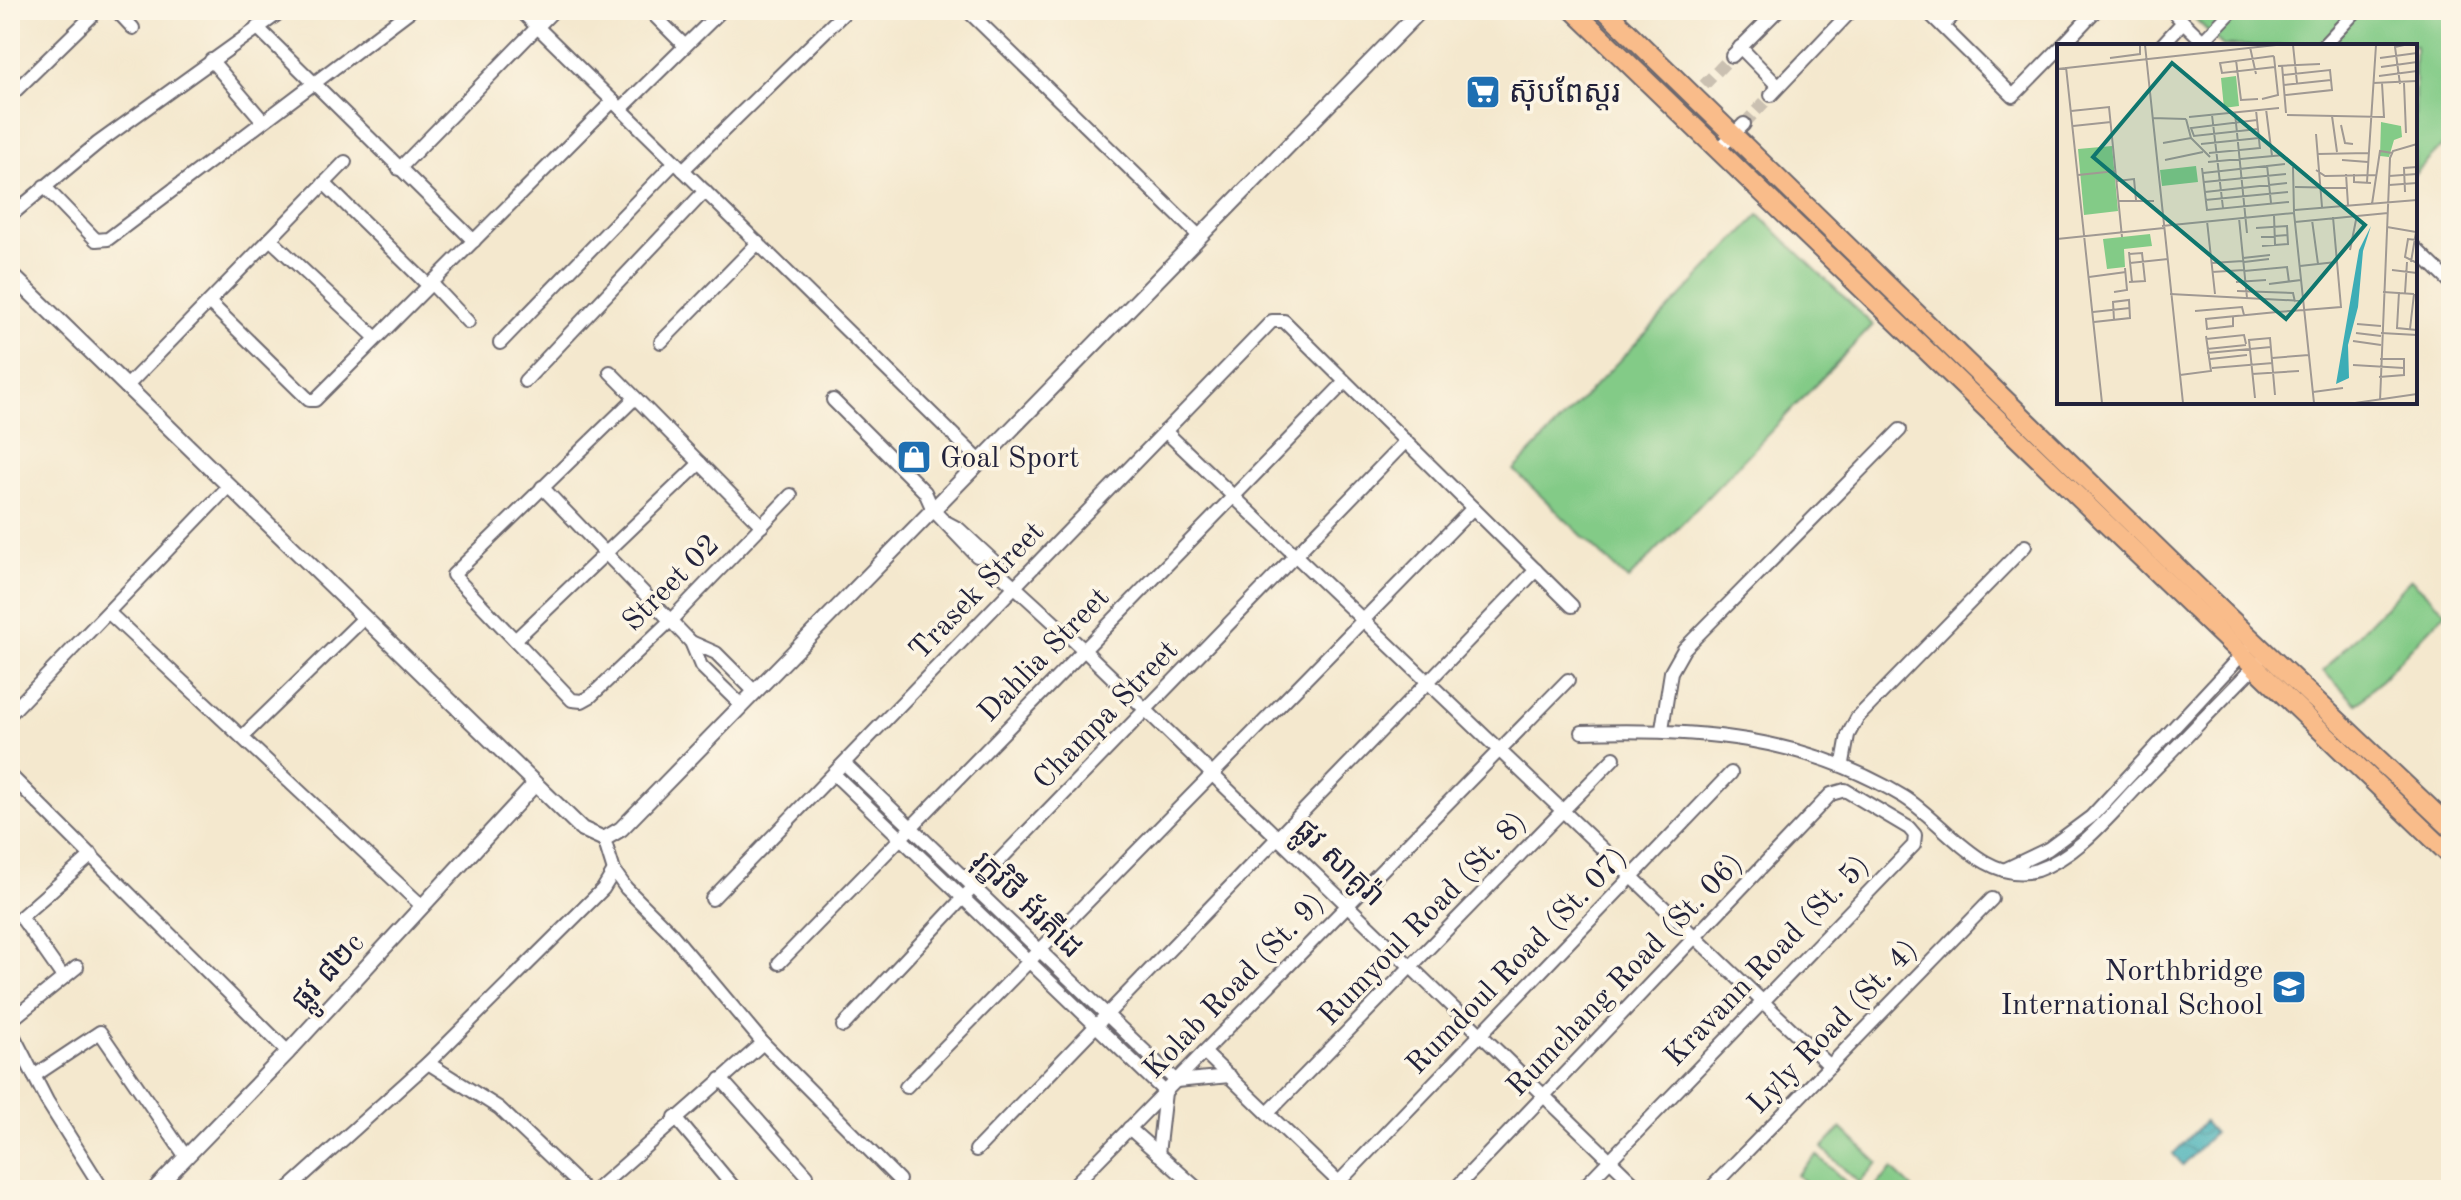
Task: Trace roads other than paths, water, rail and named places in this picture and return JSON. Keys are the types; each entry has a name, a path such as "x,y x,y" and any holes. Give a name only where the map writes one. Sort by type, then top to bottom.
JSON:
{"main road":[{"path":"1573,10 2451,856"},
{"path":"1605,10 1698,90 2262,648 2451,828"}],"street":[{"path":"10,96 98,10"},
{"path":"116,10 133,28"},
{"path":"10,216 44,186 211,60 283,10"},
{"path":"44,186 102,241 411,10"},
{"path":"520,10 980,461"},
{"path":"399,169 554,10"},
{"path":"649,10 685,46"},
{"path":"209,302 309,400 315,400 474,241 722,10"},
{"path":"500,343 679,166 847,10"},
{"path":"967,10 1200,237"},
{"path":"604,839 621,829 1421,10"},
{"path":"1778,10 1736,52 1774,91 1852,10"},
{"path":"1926,10 2013,96 2057,51"},
{"path":"1943,26 1958,10"},
{"path":"2064,44 2096,10"},
{"path":"2171,10 2205,44 2233,10"},
{"path":"2325,44 2357,10"},
{"path":"2163,44 2183,22"},
{"path":"257,27 474,241"},
{"path":"211,60 263,121"},
{"path":"1718,150 1739,130"},
{"path":"126,387 345,162"},
{"path":"324,183 468,322"},
{"path":"525,381 705,191"},
{"path":"270,239 376,338"},
{"path":"661,342 758,243"},
{"path":"2417,250 2451,283"},
{"path":"10,273 582,829 604,839 614,871 763,1043 899,1180"},
{"name":"Trasek Street","path":"712,899 1272,321 1284,321 1345,382"},
{"path":"610,372 762,526"},
{"path":"1345,382 1572,606"},
{"name":"Dahlia Street","path":"779,963 1345,382"},
{"path":"635,398 453,575 515,640 700,463"},
{"name":"ផ្លូវ សាគូរ៉ា","path":"833,400 925,492 933,510 954,535 994,573 1001,574 1146,709 1641,1190"},
{"path":"1662,729 1671,672 1684,649 1900,430"},
{"path":"1165,431 1830,1066"},
{"name":"Champa Street","path":"843,1026 973,887 1406,441"},
{"path":"10,714 229,486"},
{"path":"542,487 671,620 691,642 701,666 742,706"},
{"name":"Street 02","path":"515,640 572,700 582,701 671,620 791,495"},
{"path":"906,1087 1473,508"},
{"name":"ផ្លូវ សាគូរ៉ា","path":"944,521 959,529 1000,567 1001,574"},
{"path":"1843,763 1848,735 1857,718 2025,546"},
{"path":"976,1150 1536,570"},
{"path":"109,613 421,905"},
{"path":"242,737 364,618"},
{"path":"691,642 716,653 755,692"},
{"path":"1582,732 1662,729 1759,741 1843,763 1906,798 1976,856 2004,870 2048,849 2091,817 2262,648"},
{"name":"Kolab Road (St. 9)","path":"1069,1190 1568,680"},
{"name":"Rumyoul Road (St. 8)","path":"1268,1113 1614,758"},
{"name":"រុក្ខវិថី អ័រគីដេ","path":"845,764 1176,1081"},
{"name":"Rumdoul Road (St. 07)","path":"1343,1186 1481,1034 1731,773"},
{"name":"រុក្ខវិថី អ័រគីដេ","path":"834,774 1165,1092"},
{"path":"10,775 288,1052"},
{"name":"ផ្លូវ ៨២c","path":"154,1190 288,1052 535,784"},
{"name":"Kravann Road (St. 5)","path":"1581,1190 1914,845 1915,835 1909,828 1845,790 1831,794"},
{"name":"Rumchang Road (St. 06)","path":"1454,1190 1831,794"},
{"path":"63,977 21,917 92,855"},
{"path":"287,1190 428,1063 603,889 614,871"},
{"name":"Lyly Road (St. 4)","path":"1709,1190 1992,899"},
{"path":"10,1021 77,967"},
{"path":"10,1029 34,1076 103,1190"},
{"path":"34,1076 100,1032 186,1157"},
{"path":"596,1190 675,1117 763,1043"},
{"path":"1204,1052 1343,1186"},
{"path":"428,1063 499,1108 585,1190"},
{"path":"1176,1081 1230,1076"},
{"path":"721,1079 807,1175"},
{"path":"1158,1154 1165,1092"},
{"path":"675,1117 736,1190"},
{"path":"1129,1128 1199,1190"}],"water":[{"path":"2204,1122 2214,1133 2183,1165 2173,1154"}],"tunnel":[{"path":"1704,85 1732,56"},
{"path":"1744,124 1771,95"}],"place":[{"name":"ស៊ុបពែស្តរ","path":"1483,92"},
{"name":"Goal Sport","path":"914,457"},
{"name":"Northbridge International School","path":"2289,987"}]}
